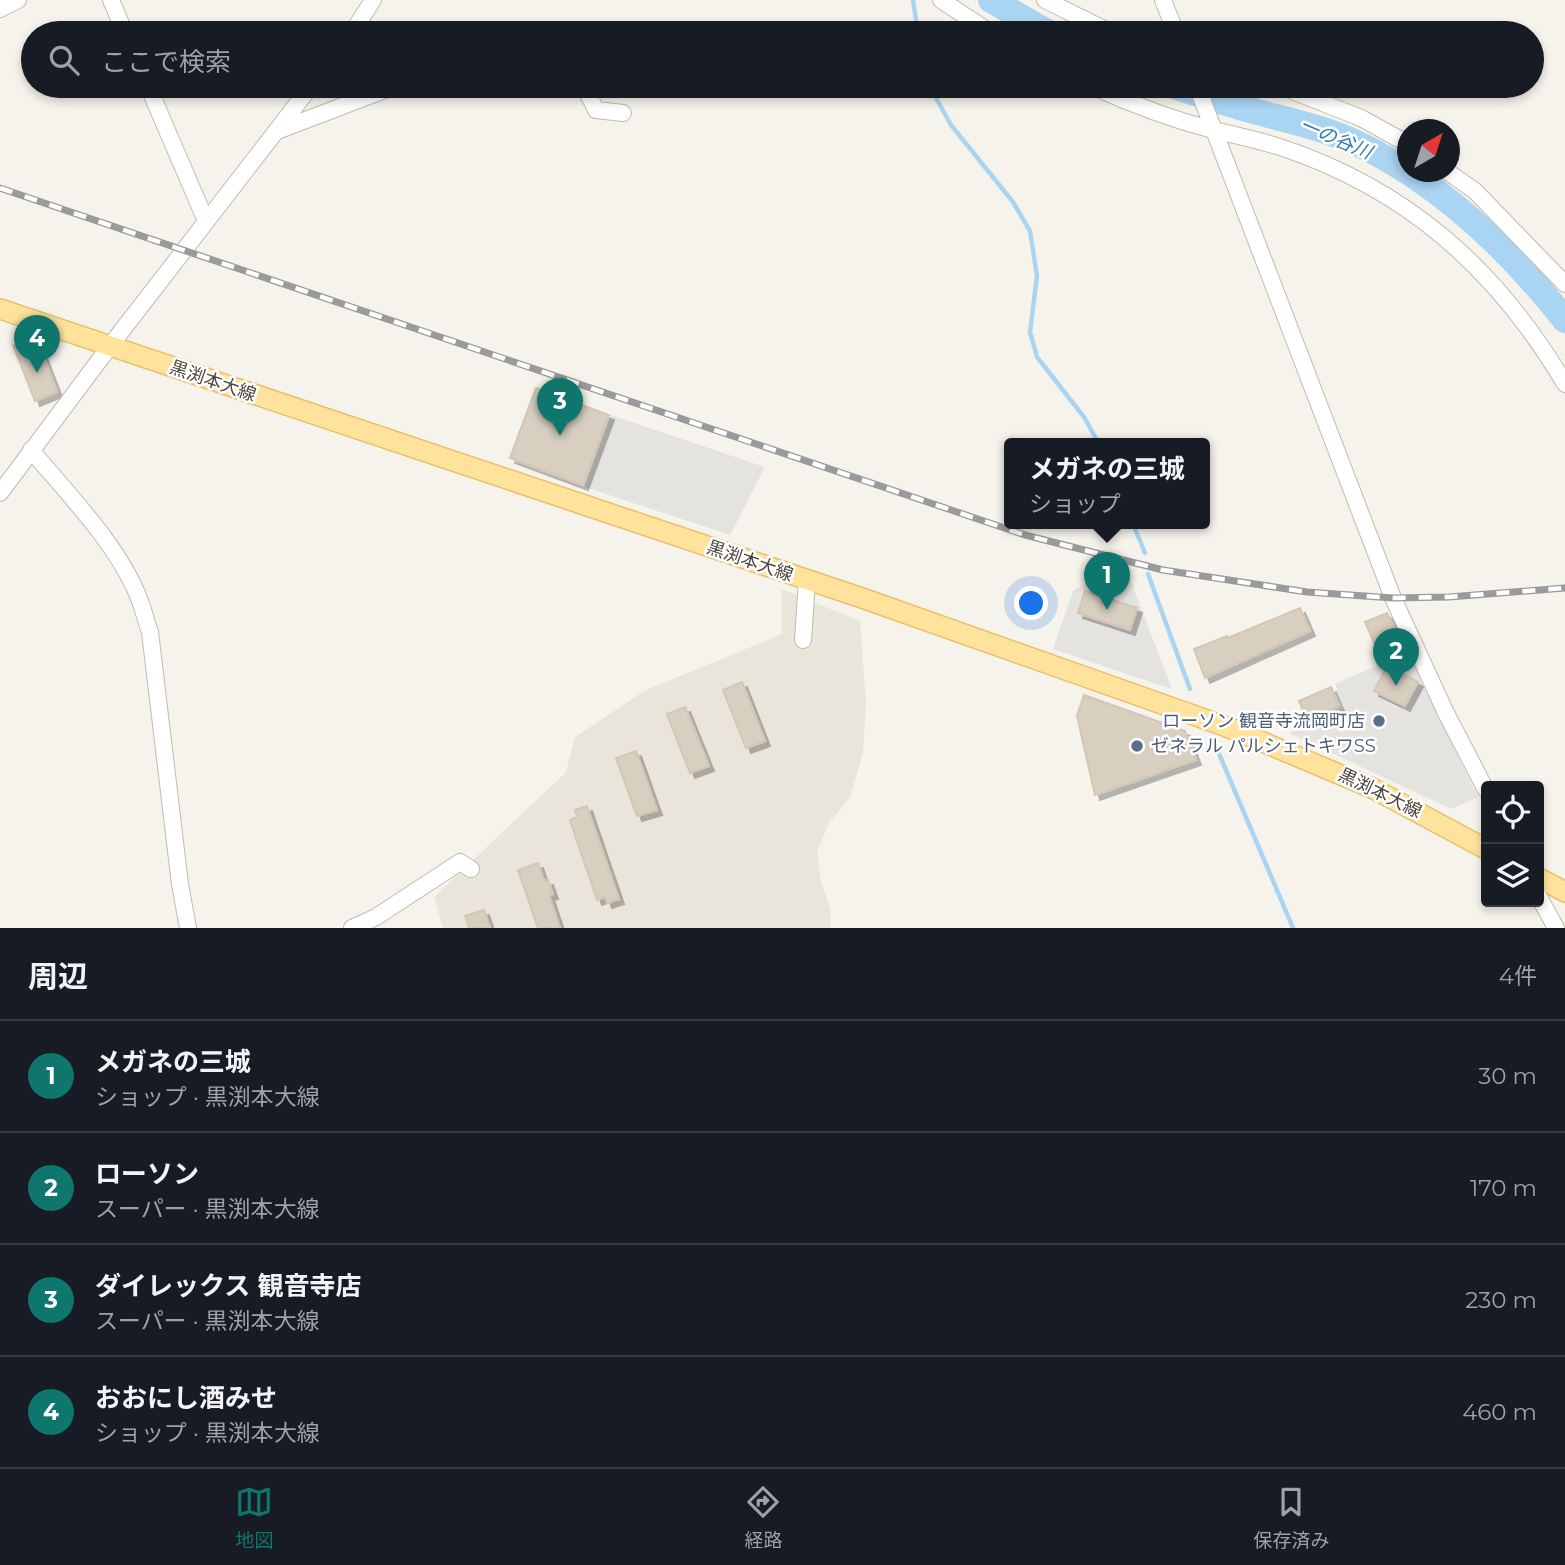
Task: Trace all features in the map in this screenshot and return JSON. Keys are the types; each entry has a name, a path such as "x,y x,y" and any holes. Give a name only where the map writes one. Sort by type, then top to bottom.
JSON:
{"main road":[{"name":"黒渕本大線","path":"0,309 807,580 1227,727 1372,788 1481,846"},
{"path":"1544,881 1565,892"}],"street":[{"path":"0,9 18,0"},
{"path":"111,0 120,21"},
{"path":"360,21 373,0"},
{"path":"942,0 973,21"},
{"path":"1045,0 1088,21"},
{"path":"1163,0 1171,21"},
{"path":"153,98 206,221"},
{"path":"0,493 303,98"},
{"path":"277,131 364,98"},
{"path":"590,98 596,110 623,113"},
{"path":"1121,98 1158,113 1280,147 1335,169 1418,216 1459,248 1495,286 1524,321 1565,384"},
{"path":"1202,98 1393,598 1446,713 1481,781"},
{"path":"1311,98 1362,118 1397,138"},
{"path":"1460,180 1475,191 1565,284"},
{"path":"31,450 90,521 124,569 140,599 150,632 180,884 188,928"},
{"path":"803,640 807,580"},
{"path":"352,928 376,917 460,862 471,869"},
{"path":"1544,906 1556,928"}],"shaded area":[{"path":"611,415 765,467 730,535 585,487"},
{"path":"1105,572 1130,579 1172,689 1053,649 1073,591"},
{"path":"781,589 860,621 866,703 863,753 850,797 829,823 817,852 821,881 830,909 831,928 443,928 434,897 566,772 575,737 644,691 782,634"},
{"name":"ローソン 観音寺流岡町店","path":"1407,652 1478,797 1451,809 1289,733 1344,709 1335,684"}],"building":[{"path":"13,345 42,353 57,392 35,401"},
{"path":"536,388 609,415 583,485 510,458"},
{"path":"1085,591 1137,608 1130,630 1078,613"},
{"path":"1300,608 1310,631 1205,678 1194,649"},
{"path":"1387,613 1402,645 1379,654 1365,622"},
{"path":"1387,666 1418,682 1405,706 1374,691"},
{"path":"742,682 765,741 746,748 723,690"},
{"path":"1331,687 1339,706 1307,720 1299,701"},
{"name":"ゼネラル パルシェトキワSS","path":"1084,695 1185,731 1196,760 1095,795 1077,716"},
{"path":"685,707 709,766 690,773 667,714"},
{"path":"636,751 657,810 637,816 616,758"},
{"path":"587,806 619,899 607,903 605,897 597,900 570,820 577,817 575,810"},
{"path":"538,863 544,881 548,880 553,894 549,895 560,928 538,928 518,870"},
{"path":"484,910 490,928 469,928 465,916"}],"waterway":[{"path":"913,0 916,21"},
{"name":"一の谷川","path":"991,0 1028,21"},
{"path":"936,98 951,125 1013,202 1030,231 1037,276 1030,332 1037,357 1084,417 1096,438"},
{"name":"一の谷川","path":"1212,98 1330,132 1356,143 1416,177 1444,197 1496,243 1565,320"},
{"path":"1135,529 1145,553"},
{"path":"1148,574 1190,689"},
{"path":"1214,742 1293,928"}],"railway":[{"path":"0,188 1004,528"},
{"path":"1007,529 1163,570 1307,592 1393,598 1449,597 1565,588"}],"place":[{"name":"おおにし酒みせ","path":"37,373"},
{"name":"ダイレックス 観音寺店","path":"560,436"},
{"name":"メガネの三城","path":"1107,610"},
{"name":"ローソン","path":"1396,686"},
{"name":"ローソン 観音寺流岡町店","path":"1379,721"},
{"name":"ゼネラル パルシェトキワSS","path":"1137,746"}]}
